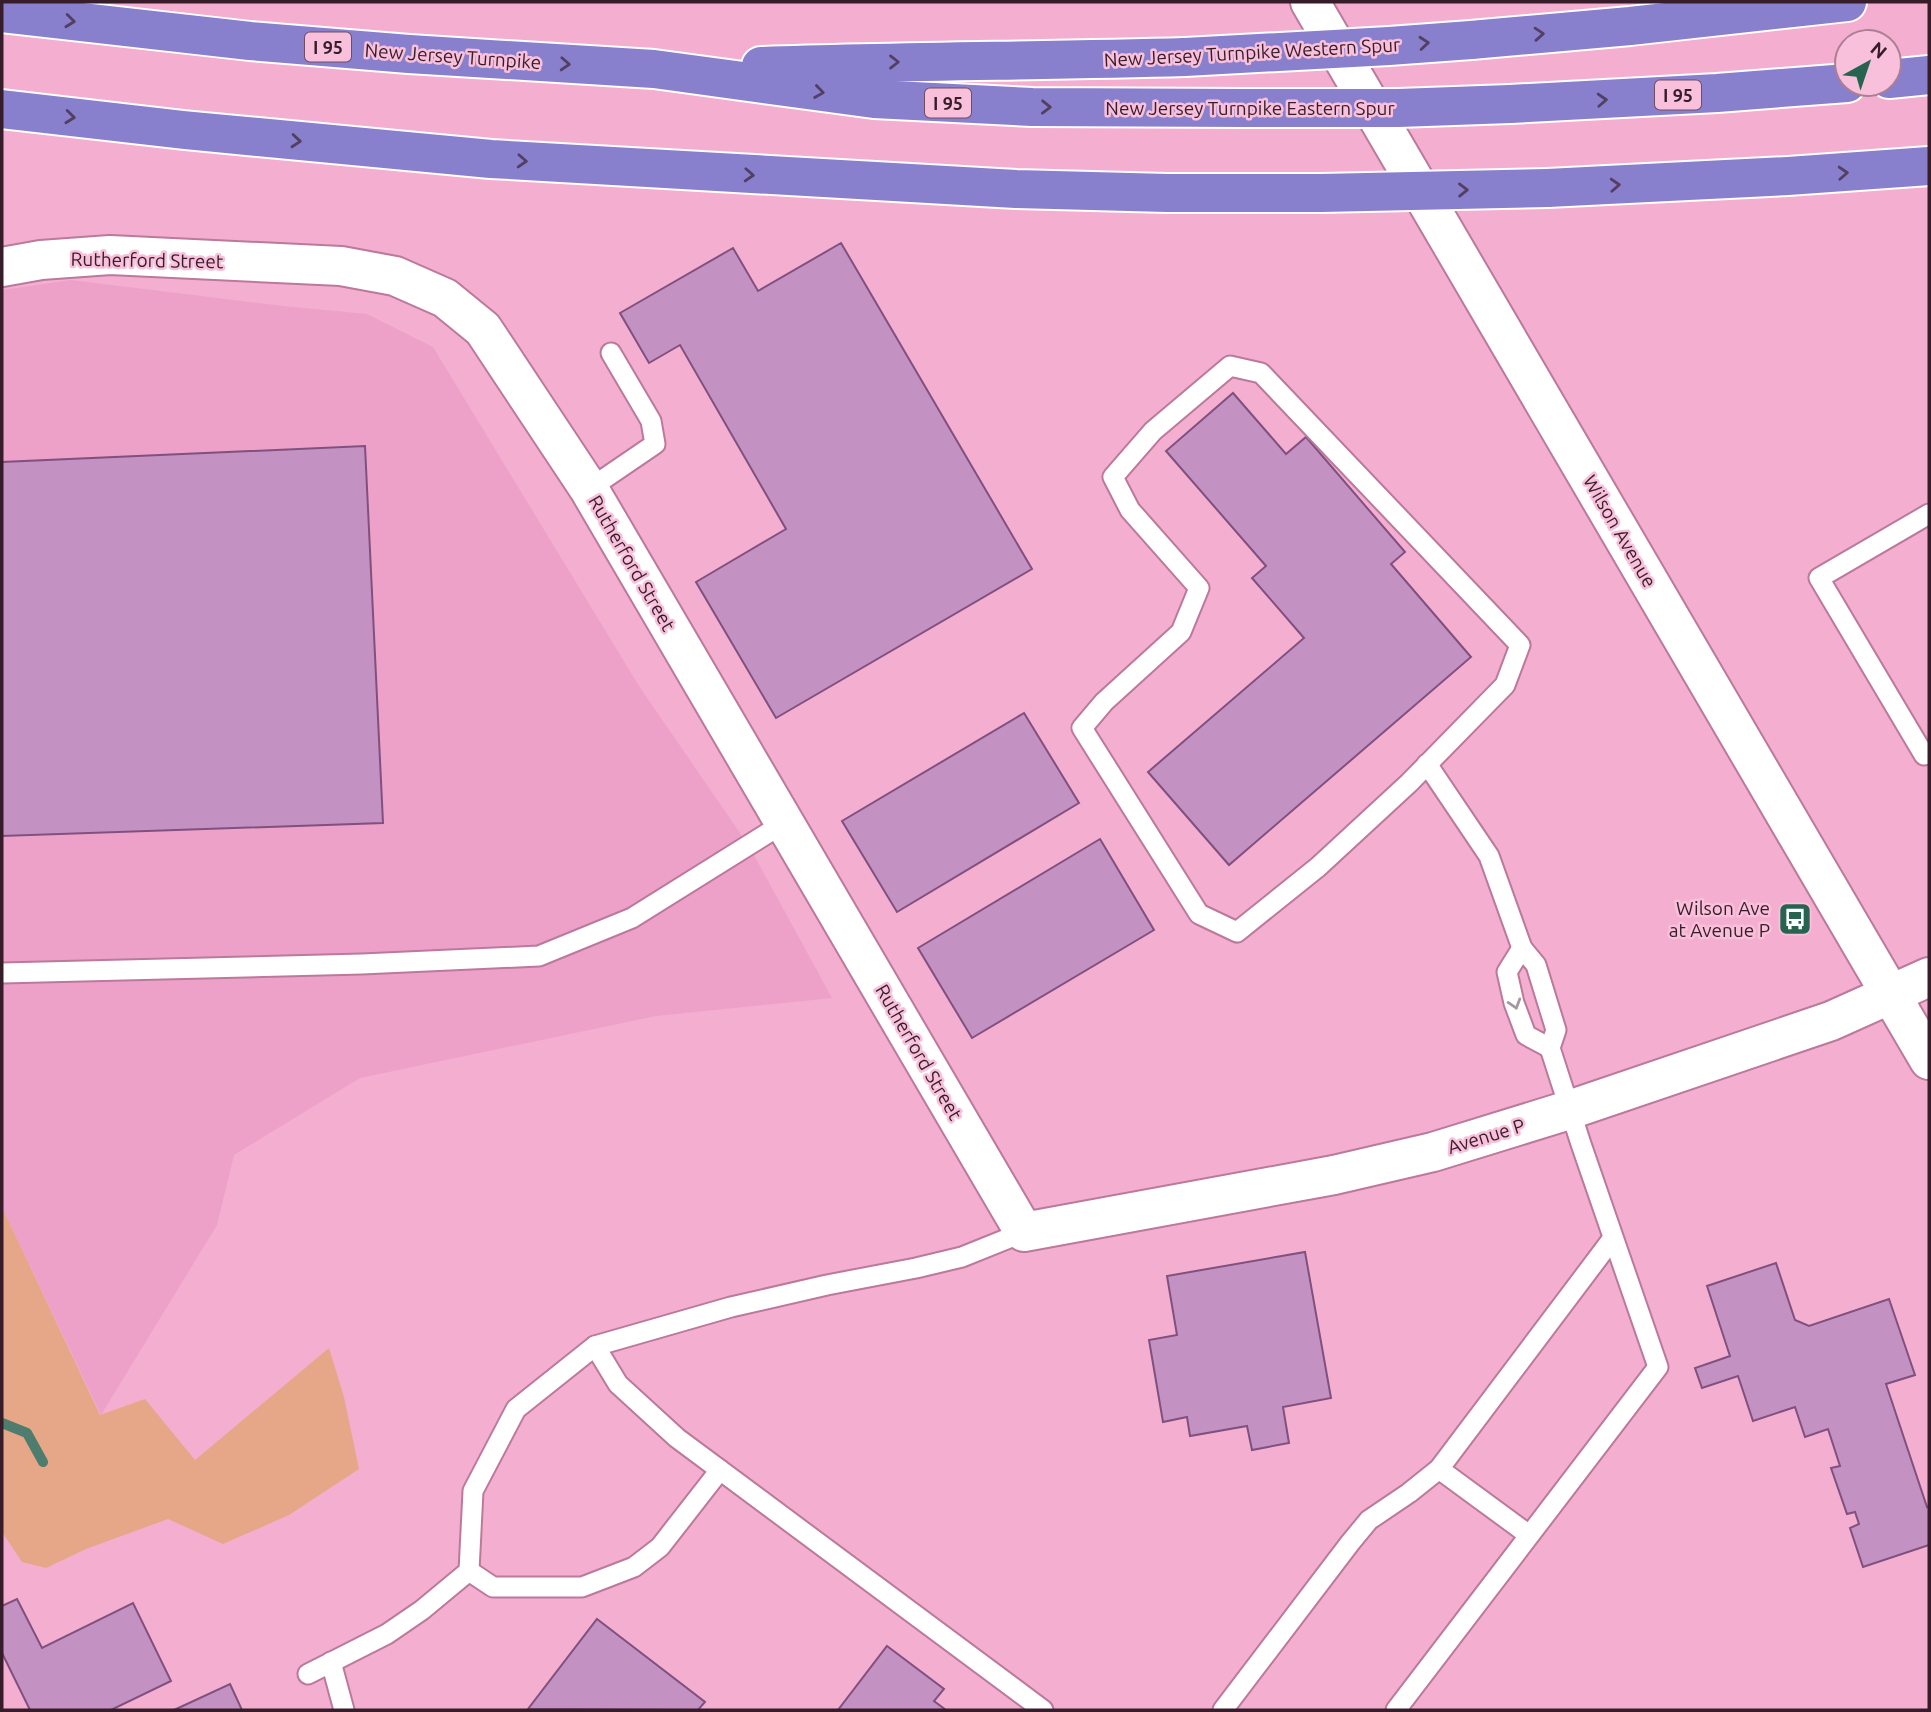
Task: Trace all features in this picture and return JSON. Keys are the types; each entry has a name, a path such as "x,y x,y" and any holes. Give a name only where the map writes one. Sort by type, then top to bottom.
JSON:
{"highway":[{"name":"New Jersey Turnpike Western Spur","path":"654,69 878,62 1033,62 1389,46 1630,26 1847,2"},
{"name":"New Jersey Turnpike","path":"2,13 250,41 654,69"},
{"name":"New Jersey Turnpike Eastern Spur","path":"654,69 873,100 1045,107 1398,108 1717,93 1833,84"},
{"path":"1903,78 1929,75"},
{"path":"2,109 184,130 491,159 1016,189 1321,193 1547,188 1929,166"}],"street":[{"name":"Wilson Avenue","path":"1310,2 1929,1060"},
{"name":"Rutherford Street","path":"2,267 41,260 110,255 341,266 395,276 444,298 483,329 589,489 1024,1232"},
{"name":"Avenue P","path":"1024,1232 1334,1175 1433,1152 1569,1110 1831,1021 1929,977"}],"lane":[{"path":"589,489 655,444 651,421 611,353"},
{"path":"1230,366 1261,373 1520,645 1505,685 1427,764 1318,867 1237,932 1199,915 1083,728 1104,702 1181,632 1199,588 1130,510 1113,477 1153,430 1230,366"},
{"path":"1929,514 1819,578 1924,755 1929,752"},
{"path":"1396,1710 1658,1367 1550,1048 1556,1030 1536,965 1522,948 1489,856 1427,764"},
{"path":"2,973 362,964 539,956 632,918 784,822"},
{"path":"1522,948 1507,972 1514,1003 1526,1035 1550,1048"},
{"path":"308,1674 387,1634 469,1571 474,1491 516,1409 595,1346 731,1307 962,1257 1024,1232"},
{"path":"1223,1710 1369,1520 1438,1469 1613,1238"},
{"path":"595,1346 618,1384 677,1438 1043,1710"},
{"path":"1438,1469 1529,1535"},
{"path":"469,1571 493,1587 582,1587 634,1567 660,1547 720,1470"},
{"path":"331,1662 344,1710"}],"shaded area":[{"path":"71,280 367,314 433,347 639,686 749,846 832,998 656,1016 360,1078 234,1155 217,1225 101,1415 2,1207 2,290"},
{"path":"2,1207 100,1415 145,1399 195,1460 329,1348 344,1397 359,1469 289,1515 223,1544 168,1519 86,1549 46,1568 22,1562 2,1532"}],"building":[{"path":"841,243 1032,569 776,718 696,582 786,529 680,345 649,363 620,313 733,248 758,291"},
{"path":"1233,393 1286,454 1306,437 1405,552 1391,564 1471,657 1229,865 1148,772 1304,638 1252,578 1266,566 1166,451"},
{"path":"365,446 383,823 2,836 2,462"},
{"path":"1024,713 1079,803 897,912 842,821"},
{"path":"1100,839 1154,930 972,1038 918,948"},
{"path":"1305,1252 1331,1398 1283,1407 1289,1443 1252,1450 1247,1426 1190,1436 1187,1417 1163,1422 1149,1340 1177,1335 1167,1276"},
{"path":"1776,1263 1795,1320 1809,1326 1889,1299 1915,1375 1886,1384 1927,1507 1929,1506 1929,1545 1863,1567 1850,1528 1859,1524 1855,1512 1847,1514 1831,1468 1840,1466 1828,1429 1805,1437 1795,1407 1753,1421 1738,1376 1702,1388 1695,1368 1730,1356 1707,1286"},
{"path":"17,1599 42,1648 133,1603 171,1681 111,1710 30,1710 2,1653 2,1606"},
{"path":"597,1619 705,1702 698,1710 528,1709"},
{"path":"887,1646 944,1689 934,1701 946,1710 838,1710"},
{"path":"230,1684 242,1710 174,1710"}],"waterway":[{"path":"2,1423 27,1433 43,1462"}],"place":[{"name":"Wilson Ave at Avenue P","path":"1795,919"}]}
